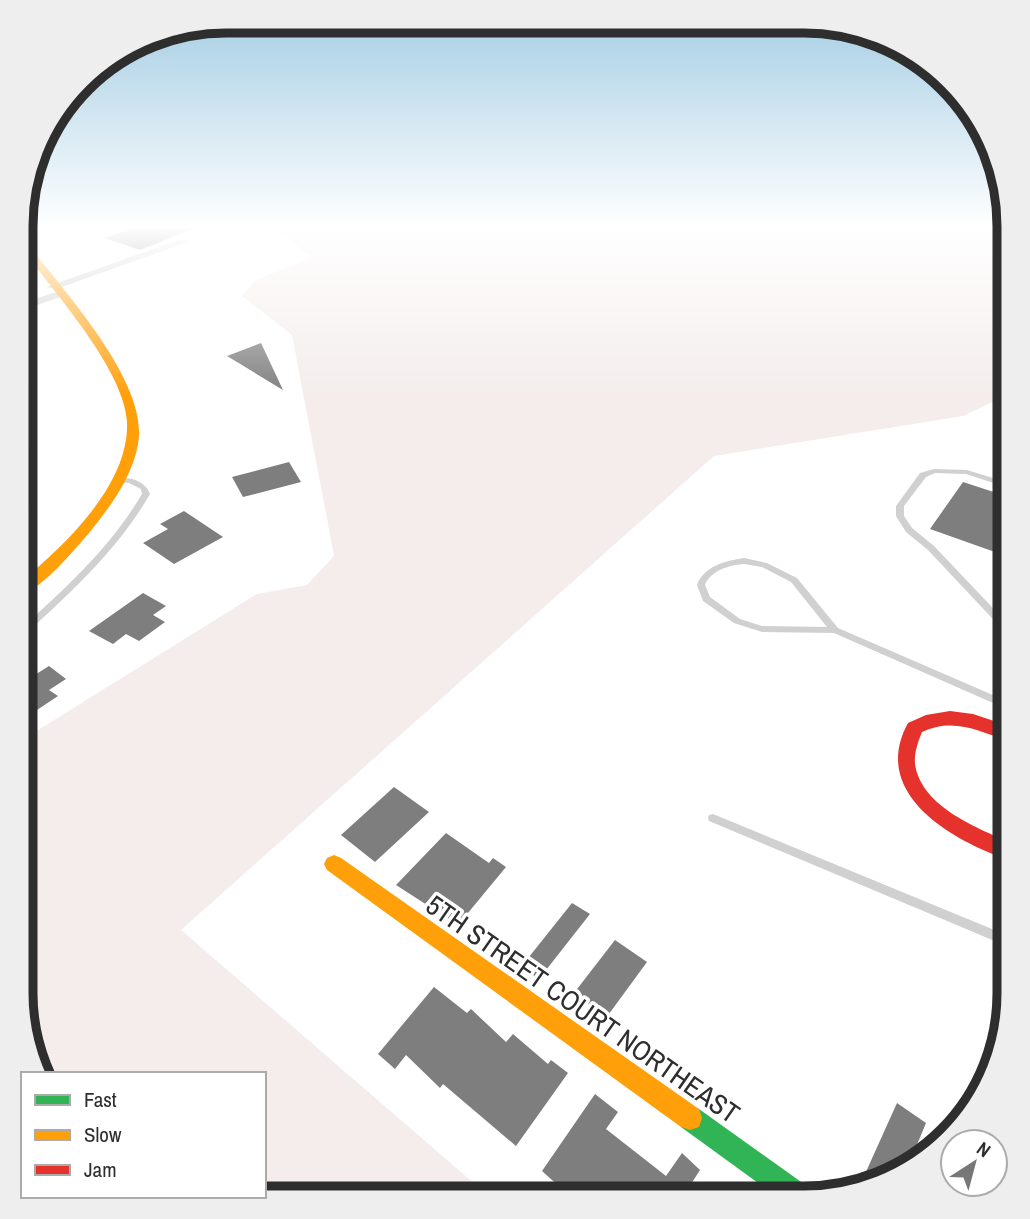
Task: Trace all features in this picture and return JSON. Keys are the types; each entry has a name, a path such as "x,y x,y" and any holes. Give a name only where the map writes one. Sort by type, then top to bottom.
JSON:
{"street":[{"path":"33,579 85,529 116,480 129,453 133,430 130,407 111,370 51,284"},
{"path":"33,302 75,284"},
{"path":"996,729 958,715 928,718 914,728 906,763 909,775 922,797 945,816 996,845"},
{"name":"5TH STREET COURT NORTHEAST","path":"334,864 784,1185"}],"lane":[{"path":"996,618 931,548 909,530 900,516 900,506 923,475 934,471 967,472 997,482"},
{"path":"33,622 80,575 139,507 146,494 144,488 131,481 116,480"},
{"path":"835,630 794,580 764,565 744,561 727,564 704,577 701,584 706,599 737,621 762,629 835,630 996,700"},
{"path":"713,818 996,937"}],"shaded area":[{"path":"253,284 997,284 997,400 963,416 714,456 181,930 476,1185 266,1185 266,1072 50,1072 40,1043 33,993 33,733 257,594 307,585 334,556 292,335 242,296"}],"building":[{"path":"261,343 283,390 227,356"},
{"path":"289,462 301,482 243,497 232,477"},
{"path":"963,482 997,493 997,553 930,529"},
{"path":"184,511 223,537 174,564 143,543 168,529 160,524"},
{"path":"143,593 166,606 153,615 165,622 139,641 126,634 113,644 89,631"},
{"path":"49,666 66,679 49,690 58,696 33,713 33,676"},
{"path":"394,787 429,812 375,862 341,835"},
{"path":"446,833 489,863 493,858 506,867 458,925 396,885"},
{"path":"572,903 590,914 539,979 521,967"},
{"path":"615,940 647,962 606,1018 574,993"},
{"path":"434,987 467,1013 471,1009 506,1042 513,1034 548,1064 551,1060 568,1073 516,1146 443,1084 440,1088 406,1055 395,1069 378,1054"},
{"path":"595,1094 618,1112 606,1129 666,1176 682,1153 700,1170 690,1185 558,1185 542,1171"},
{"path":"897,1103 926,1123 915,1150 900,1160 864,1176"}],"traffic: fast":[{"path":"690,1118 784,1185"}],"traffic: slow":[{"path":"33,579 78,536 96,514 125,467 132,443 133,420 118,377 104,353 54,284"},
{"path":"334,864 690,1118"}],"traffic: jam":[{"path":"996,729 962,718 926,722 914,728 906,761 911,782 933,809 947,820 996,846"}]}
